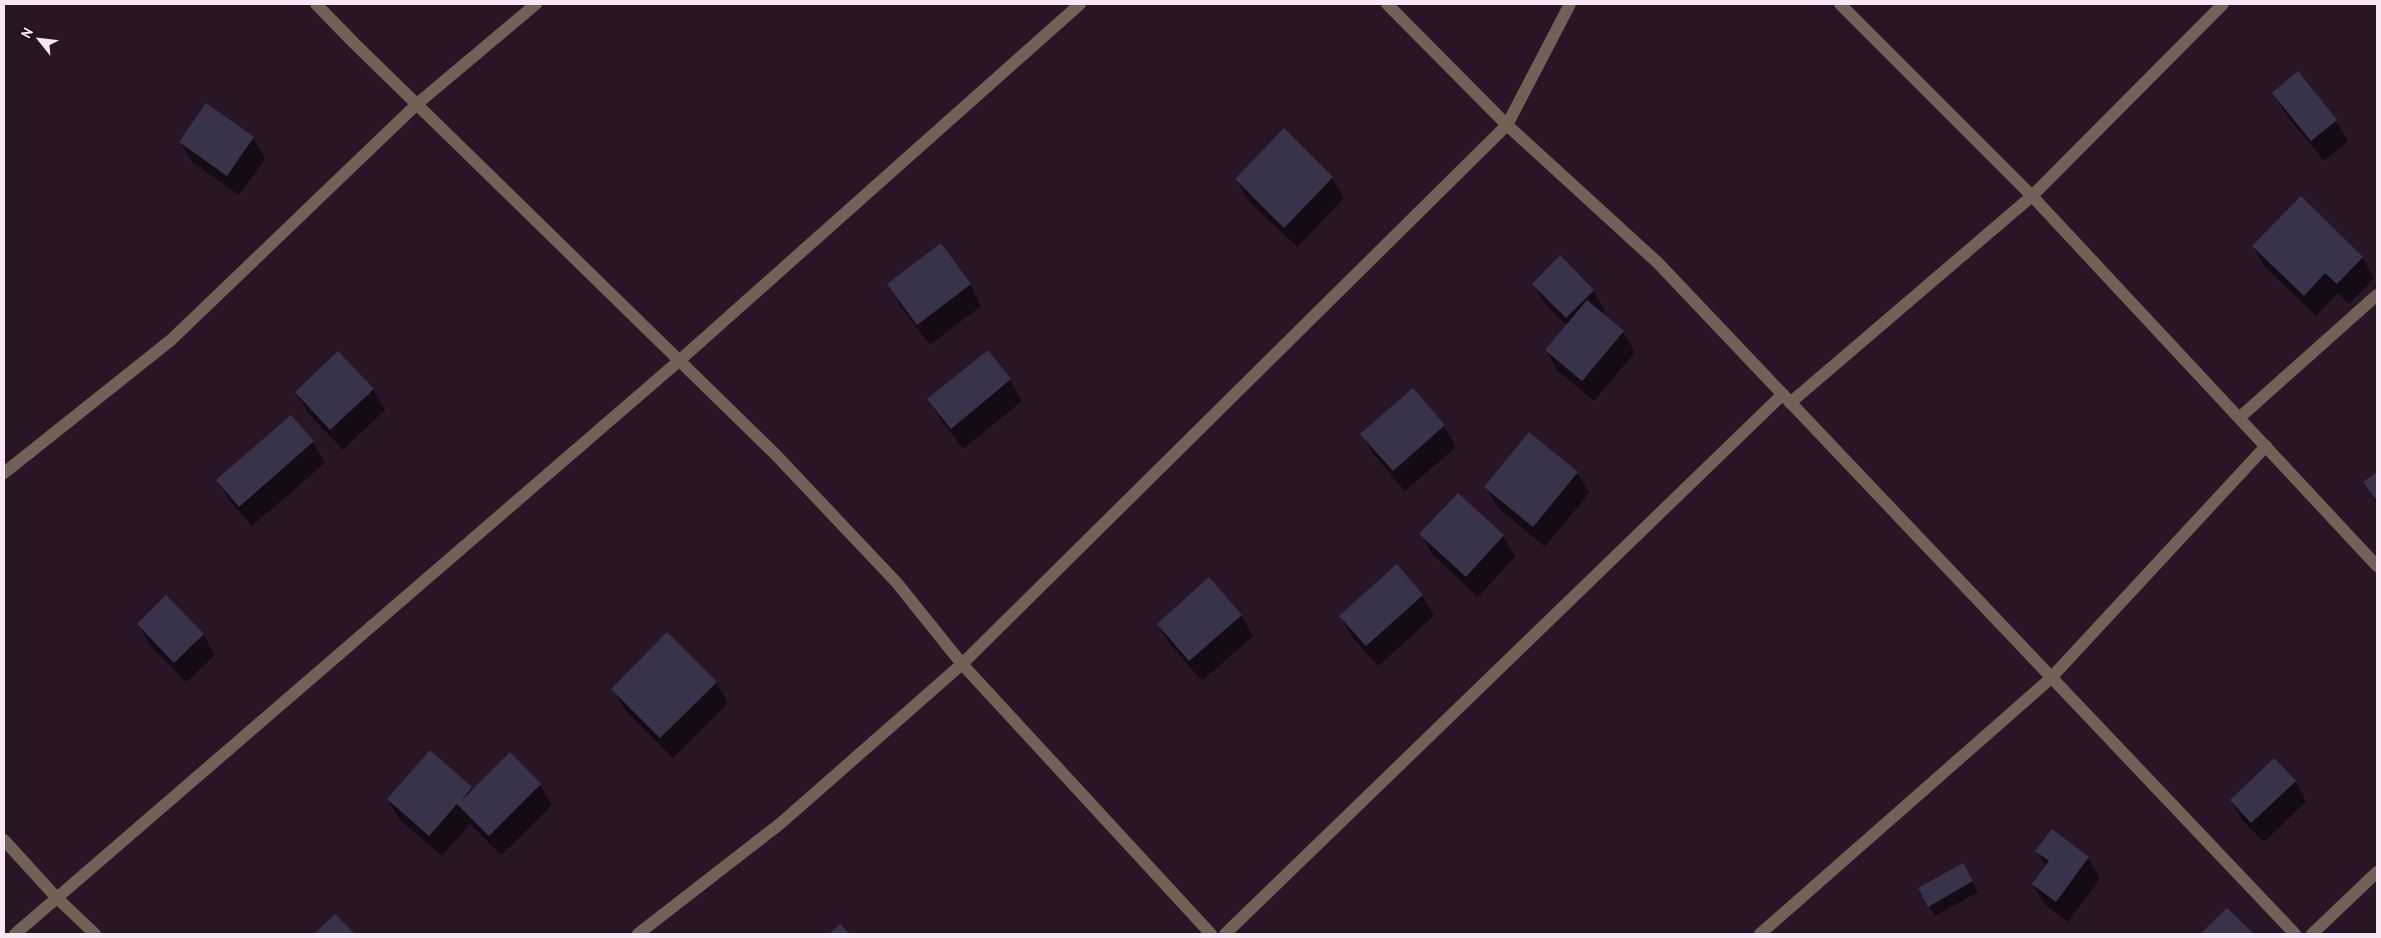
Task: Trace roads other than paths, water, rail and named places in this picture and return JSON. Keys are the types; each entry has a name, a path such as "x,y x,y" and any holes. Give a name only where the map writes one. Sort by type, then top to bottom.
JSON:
{"street":[{"path":"316,4 776,455 897,582 962,664 1211,934"},
{"path":"4,473 171,340 417,104 536,4"},
{"path":"15,934 680,360 1080,4"},
{"path":"1387,4 1507,125 1658,263 2050,679 2295,934"},
{"path":"638,934 781,823 962,664 1507,125 1570,4"},
{"path":"1840,4 2032,196 2377,566"},
{"path":"1225,934 1787,399 2032,196 2223,4"},
{"path":"2239,418 2377,294"},
{"path":"1760,934 2050,679 2266,446"},
{"path":"4,840 56,897 95,934"},
{"path":"2312,934 2377,872"}]}
